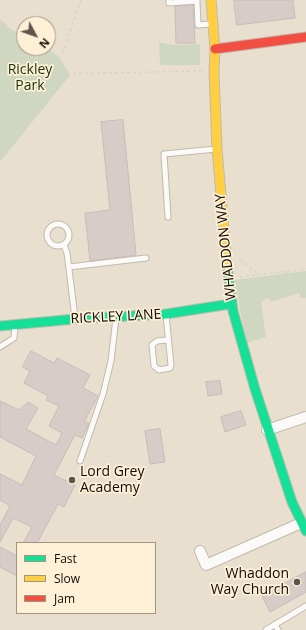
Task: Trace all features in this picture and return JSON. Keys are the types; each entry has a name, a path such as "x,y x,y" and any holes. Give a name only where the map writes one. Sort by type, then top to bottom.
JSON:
{"street":[{"name":"WHADDON WAY","path":"211,0 212,24 216,49 214,72 217,149 230,304 236,315 246,360 266,430 304,527"},
{"path":"216,49 306,37"},
{"name":"RICKLEY LANE","path":"0,326 75,319 166,314 230,304"},
{"path":"266,430 306,417"},
{"path":"200,551 206,565 304,527"}],"lane":[{"path":"169,0 169,3 197,1 198,25 212,24"},
{"path":"168,217 164,154 217,149"},
{"path":"52,225 64,225 68,229 68,240 64,245 52,245 48,240 48,229 52,225"},
{"path":"64,245 69,267 75,319"},
{"path":"69,267 146,258"},
{"path":"166,314 171,365 170,368 159,370 154,366 152,345 157,341 168,340"},
{"path":"80,461 103,394 111,361 116,317"},
{"path":"0,347 14,338 15,324"},
{"path":"266,630 306,606"},
{"path":"275,624 278,630"}],"path":[{"path":"0,134 49,74 64,50 81,0"},
{"path":"0,23 16,35"},
{"path":"44,56 55,64"},
{"path":"49,74 205,71"},
{"path":"240,260 259,275"},
{"path":"228,279 306,269"},
{"path":"287,271 289,290"},
{"path":"249,315 264,299 306,285"}],"green space":[{"name":"Rickley Park","path":"0,19 16,32 16,56 56,56 56,54 70,75 0,162"},
{"path":"159,42 172,45 200,44 200,65 160,65"},
{"path":"306,271 306,298 301,298 299,293 271,302 270,298 264,300 261,303 266,337 246,343 235,280"}],"building":[{"path":"234,0 293,0 295,18 237,25"},
{"path":"193,5 195,43 176,43 175,7"},
{"path":"123,120 136,255 90,261 85,213 110,210 101,122"},
{"path":"31,351 54,363 57,358 90,375 83,388 98,396 84,422 89,423 82,438 75,435 54,475 75,485 64,507 58,504 38,542 24,542 32,527 13,518 0,542 0,525 10,506 0,500 0,474 22,485 36,456 0,437 0,401 19,410 28,402 38,408 26,429 56,445 62,433 49,426 59,406 46,400 48,396 24,383 30,371 23,367"},
{"path":"220,381 222,394 208,396 206,382"},
{"path":"241,411 246,425 225,432 221,417"},
{"path":"160,429 165,462 150,464 145,431"},
{"path":"0,547 16,555 16,575 0,567"},
{"name":"Whaddon Way Church","path":"306,572 306,592 270,612 262,596"}],"traffic: fast":[{"path":"227,264 233,311 255,389 292,502 306,531"},
{"path":"0,326 75,319 166,314 230,304"}],"traffic: slow":[{"path":"211,0 215,49 214,72 217,149 227,264"}],"traffic: jam":[{"path":"215,49 306,37"}],"place":[{"name":"Lord Grey Academy","path":"72,480"},
{"name":"Whaddon Way Church","path":"297,582"}]}
